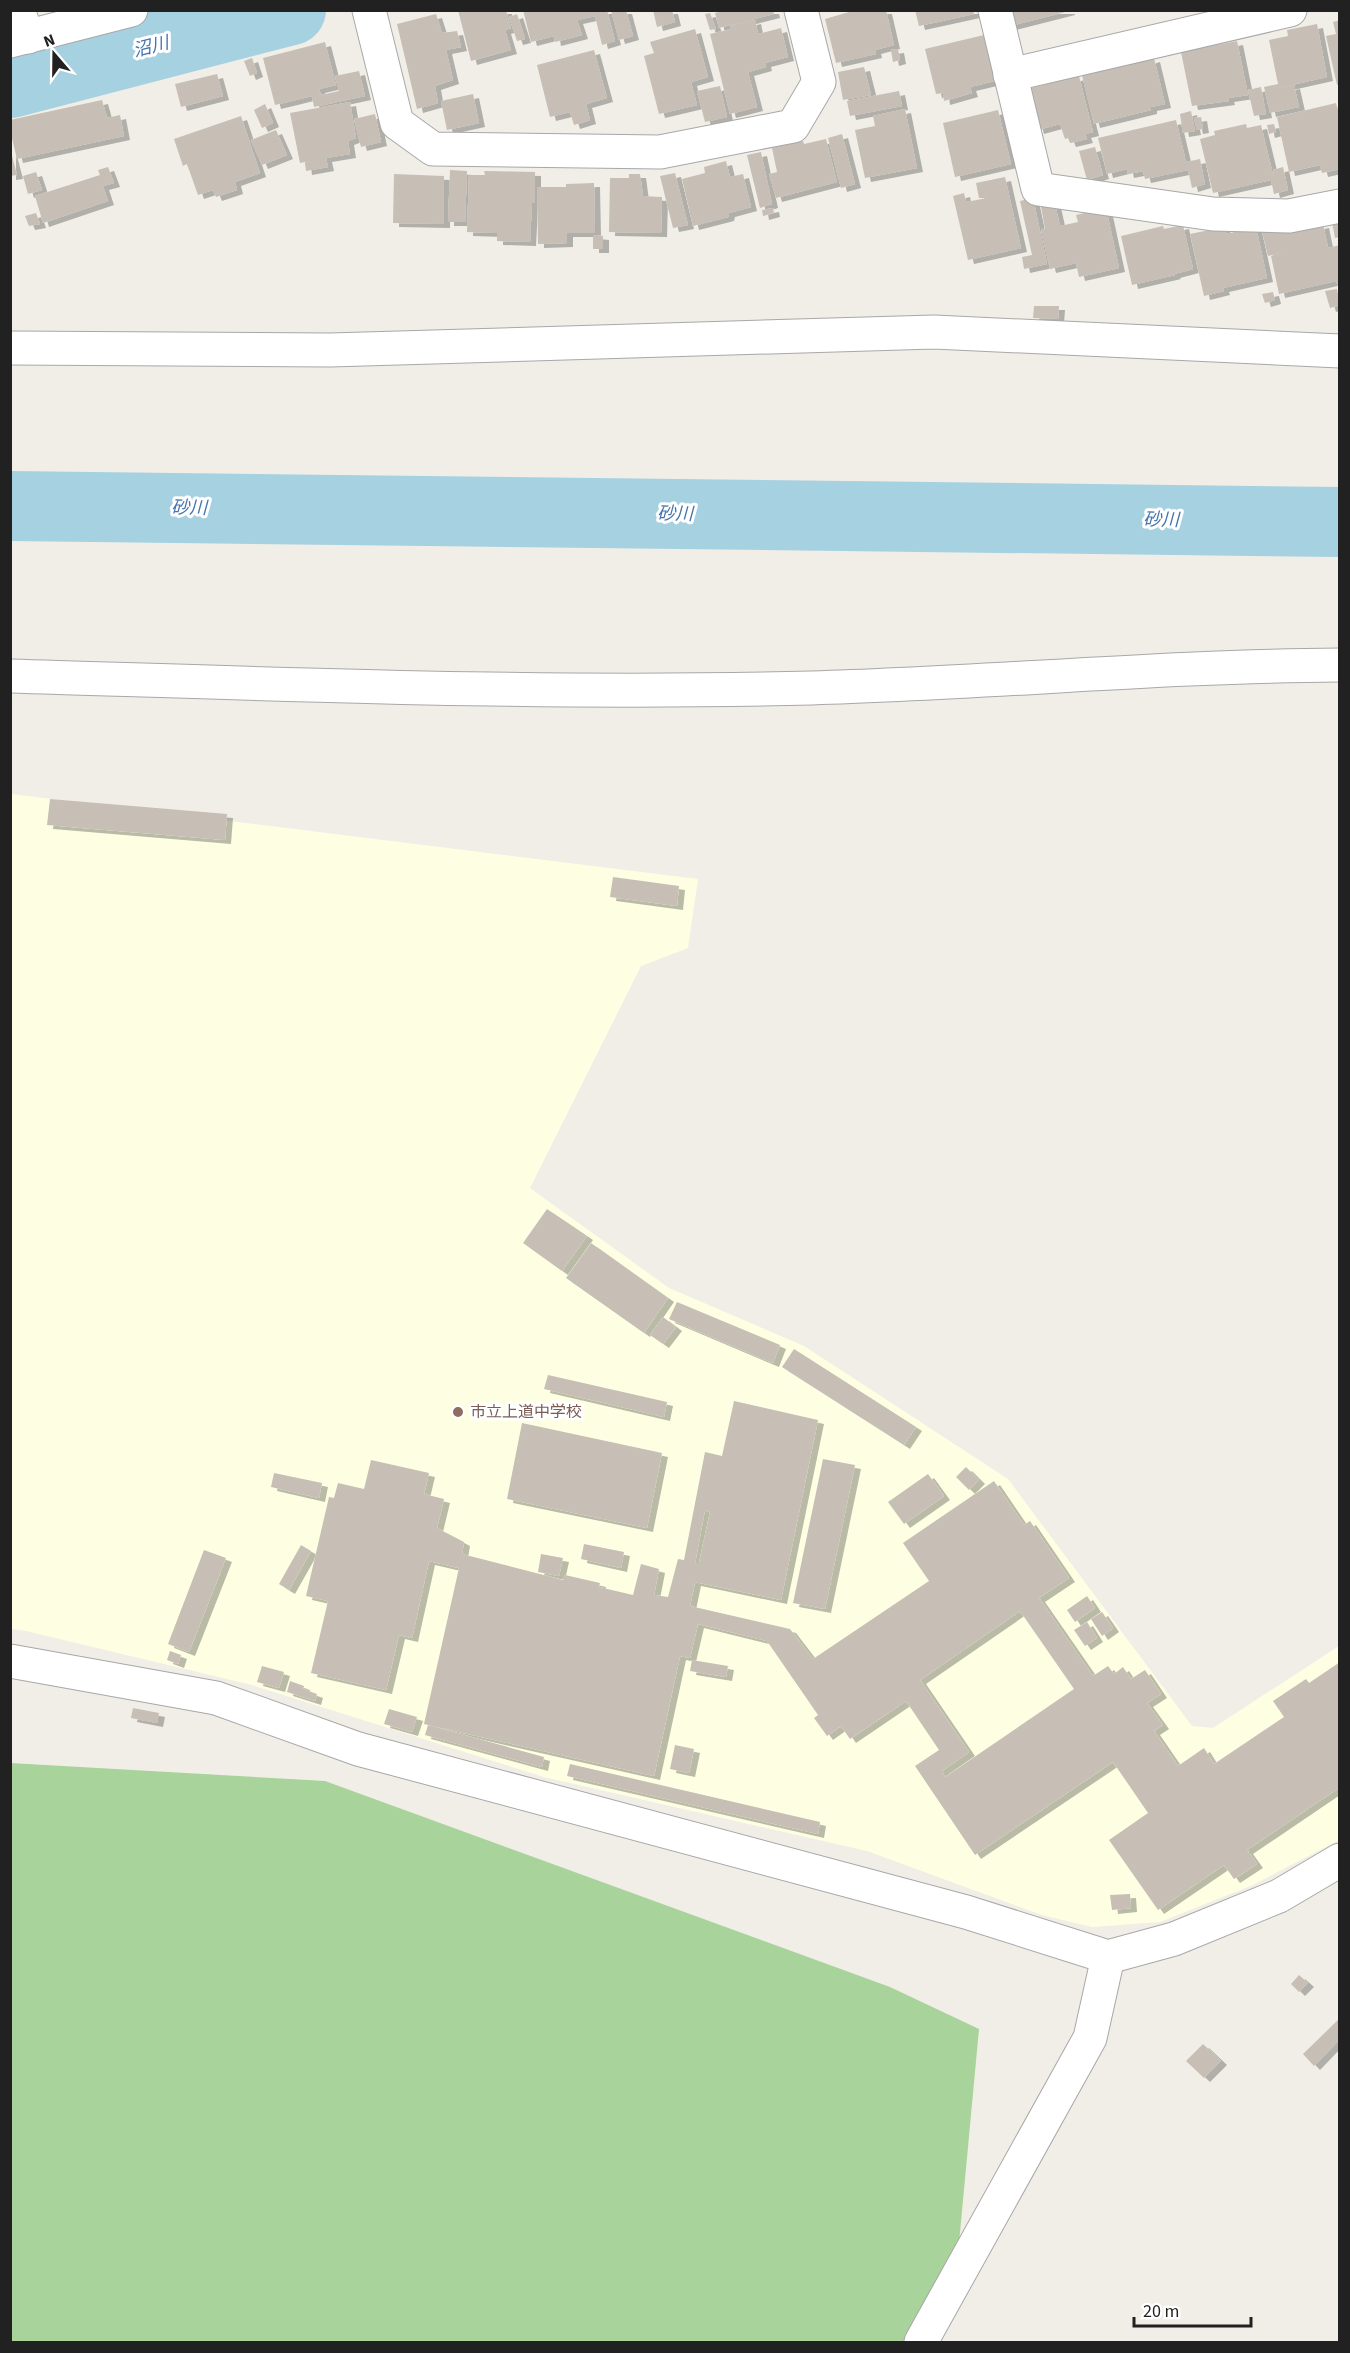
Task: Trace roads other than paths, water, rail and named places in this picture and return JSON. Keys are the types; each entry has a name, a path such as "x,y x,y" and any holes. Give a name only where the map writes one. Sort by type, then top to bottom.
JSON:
{"street":[{"path":"19,29 130,10"},
{"path":"369,10 397,123 433,149 660,152 793,126 819,82 801,10"},
{"path":"994,10 1038,189 1213,214 1289,216 1340,206"},
{"path":"1010,75 1290,10"},
{"path":"10,348 330,350 934,332 1340,351"},
{"path":"10,676 488,690 618,690 813,688 1264,665 1340,665"},
{"path":"10,1661 216,1698 358,1749 966,1912 1108,1957 1174,1939 1279,1896 1340,1860"},
{"path":"921,2343 1090,2038 1108,1957"}],"waterway":[{"name":"沼川","path":"10,83 291,10"},
{"name":"砂川","path":"10,506 1340,522"}],"place":[{"name":"市立上道中学校","path":"458,1412"}]}
